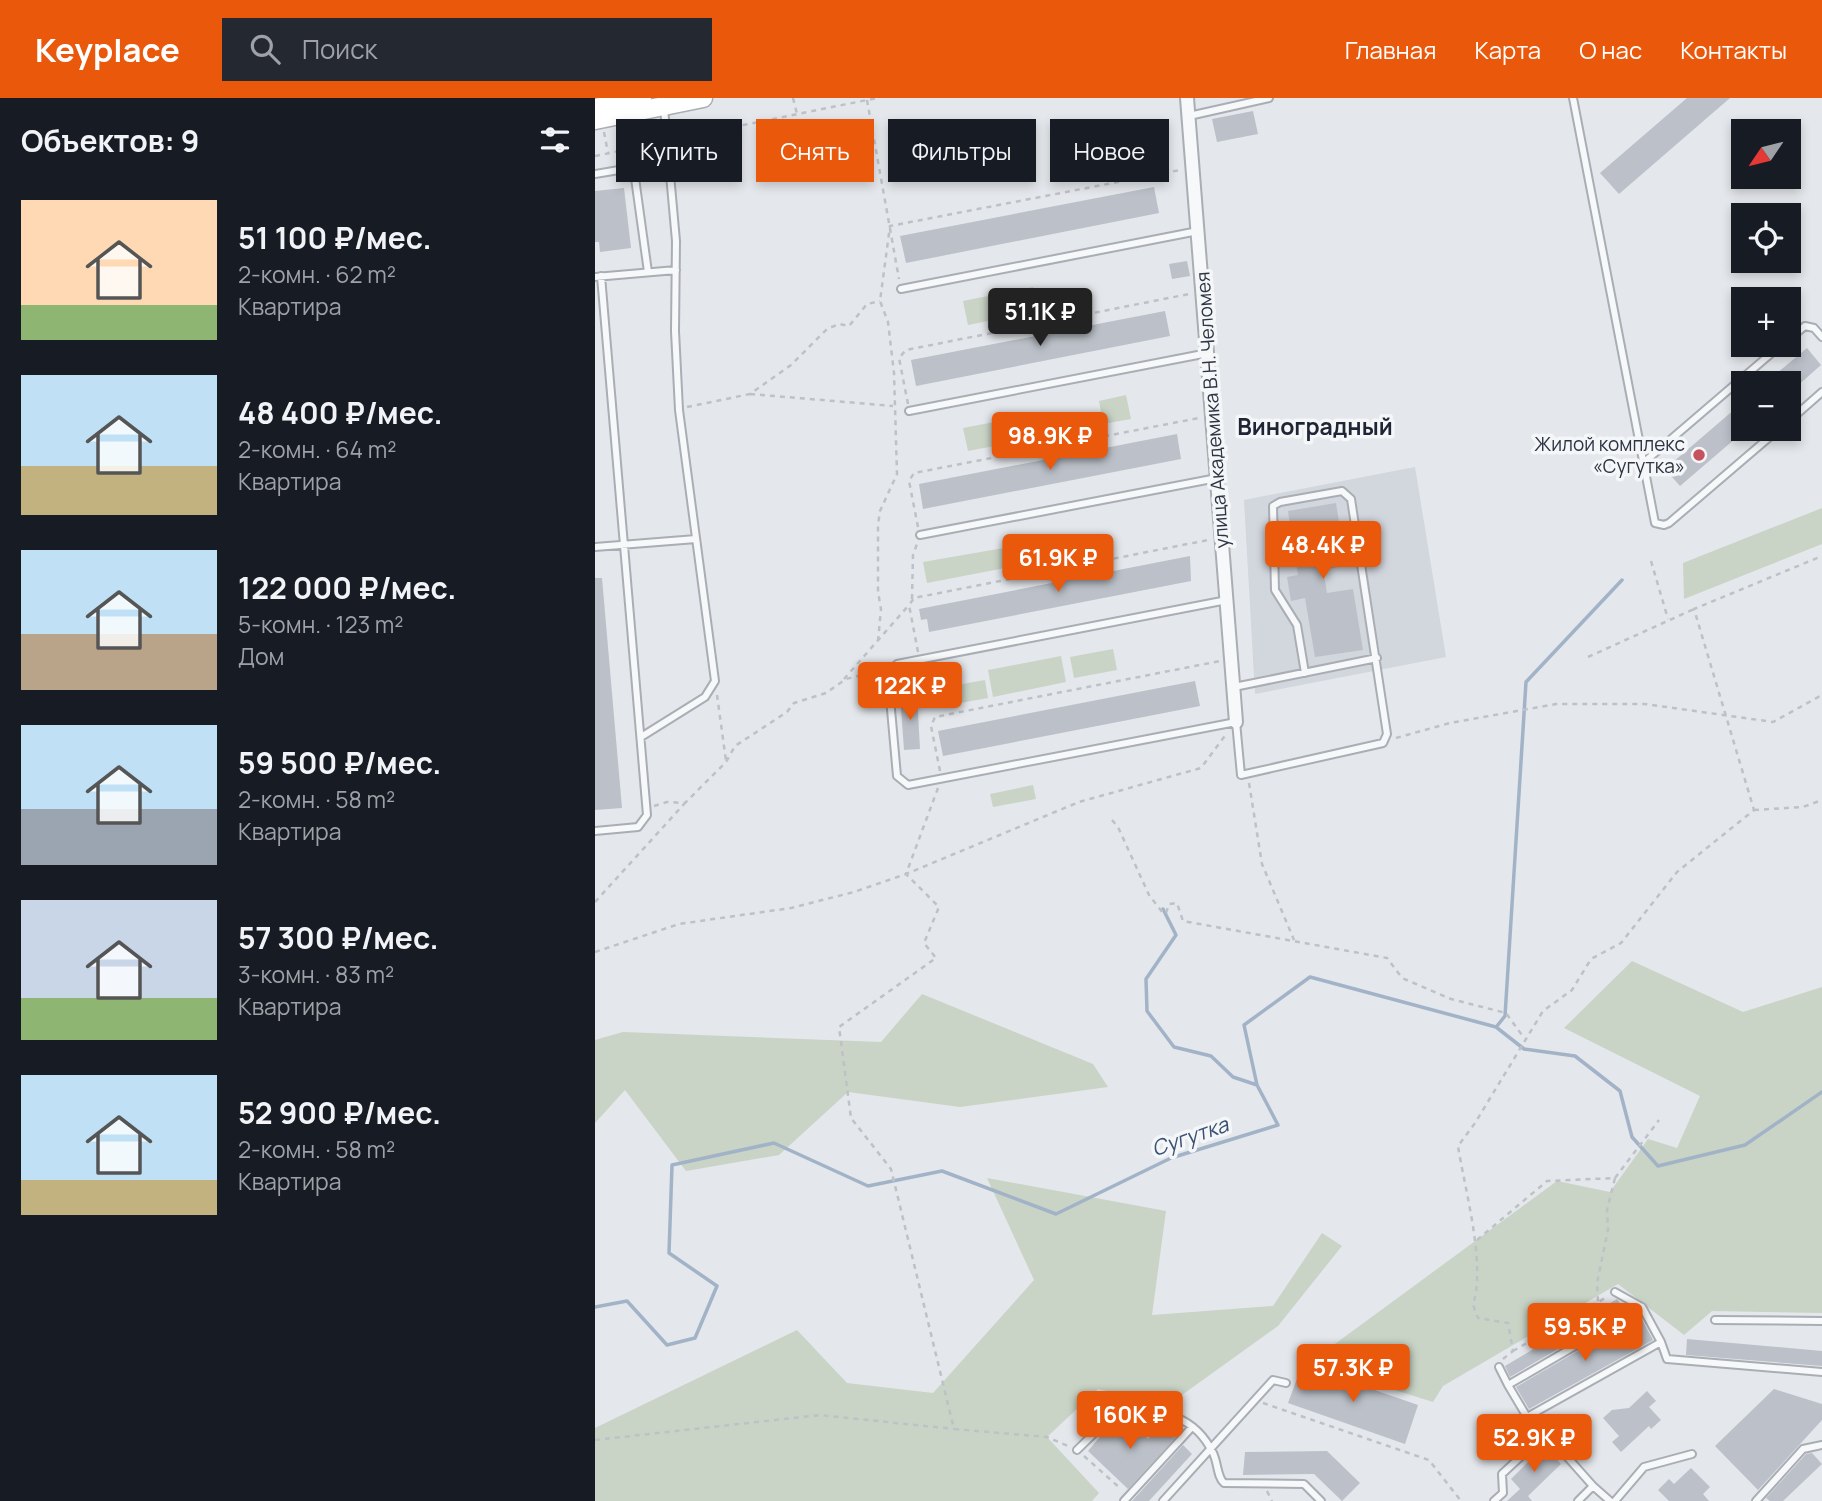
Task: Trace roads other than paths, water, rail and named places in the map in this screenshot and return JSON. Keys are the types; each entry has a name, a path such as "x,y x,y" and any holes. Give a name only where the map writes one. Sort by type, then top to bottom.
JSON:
{"main road":[{"path":"595,108 642,98"},
{"path":"599,124 703,98"}],"street":[{"name":"улица Академика В.Н. Челомея","path":"1187,98 1235,722"}],"lane":[{"path":"1189,116 1269,98"},
{"path":"1573,98 1655,523 1664,526 1765,441"},
{"path":"641,737 705,697 715,681 679,410 676,270 664,107"},
{"path":"595,174 619,170 635,178 647,272"},
{"path":"901,289 1198,231"},
{"path":"595,831 638,827 645,821 647,808 598,276 676,270"},
{"path":"1801,329 1805,326 1814,328 1822,337"},
{"path":"909,411 1208,353"},
{"path":"1642,464 1767,357"},
{"path":"1801,410 1822,392"},
{"path":"920,536 1217,478"},
{"path":"1227,600 893,667 888,680 897,776 908,785 1235,722 1241,775 1386,740 1377,659 1351,499 1338,491 1294,499 1276,504 1271,509 1276,547 1272,572 1277,596 1297,625 1305,673"},
{"path":"595,547 696,539"},
{"path":"1234,687 1377,659"},
{"path":"1615,1292 1642,1307 1667,1359 1822,1372"},
{"path":"1509,1385 1642,1307"},
{"path":"1715,1320 1822,1321"},
{"path":"1527,1417 1661,1342"},
{"path":"1499,1367 1527,1417 1546,1433 1593,1486 1613,1501 1644,1467 1692,1454"},
{"path":"1163,1501 1273,1380 1286,1383"},
{"path":"1077,1450 1120,1408 1169,1413 1192,1427 1212,1450 1224,1483 1304,1484 1321,1501"},
{"path":"1126,1499 1192,1427"},
{"path":"1494,1501 1503,1493 1502,1474 1546,1433"},
{"path":"1756,1501 1803,1449 1822,1445"},
{"path":"1578,1501 1593,1486"}],"waterway":[{"path":"1497,1026 1505,1016 1526,682 1622,580"},
{"path":"1163,909 1176,935 1146,979 1147,1011 1174,1047 1211,1056 1233,1077 1257,1085"},
{"name":"Сугутка","path":"595,1307 627,1301 667,1345 695,1338 717,1286 669,1253 672,1165 774,1143 868,1186 942,1171 1056,1214 1171,1158 1278,1125 1257,1085 1244,1025 1310,977 1496,1027 1524,1049 1575,1056 1620,1091 1632,1137 1658,1166 1745,1145 1822,1092"}],"place":[{"name":"Жилой комплекс «Сугутка»","path":"1699,455"}],"district":[{"name":"Виноградный","path":"1315,427"}]}
